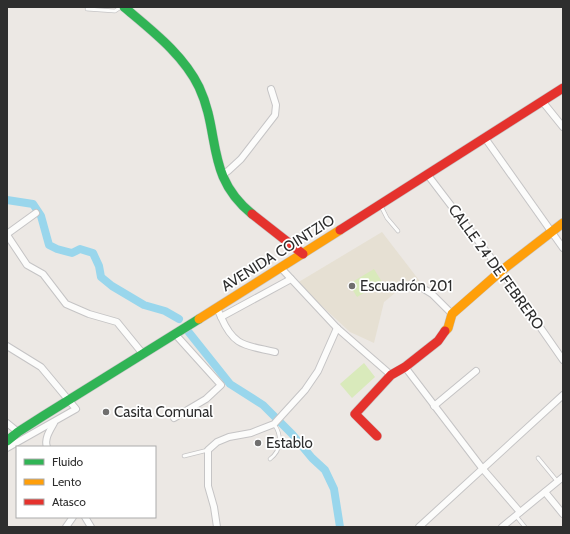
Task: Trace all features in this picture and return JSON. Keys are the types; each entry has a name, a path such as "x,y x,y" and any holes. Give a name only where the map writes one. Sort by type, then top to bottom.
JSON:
{"main road":[{"path":"122,7 153,32 189,69 204,99 222,175 233,196 246,209 304,254"},
{"name":"AVENIDA COINTZIO","path":"7,441 18,432 142,354 175,334 219,312 281,268 563,88"},
{"path":"378,436 355,414 391,375 405,368 438,341 448,328 452,314 501,271 563,223"}],"street":[{"path":"222,175 241,159 275,115 276,105 272,89"},
{"path":"542,101 563,127"},
{"path":"485,138 563,248"},
{"name":"CALLE 24 DE FEBRERO","path":"427,174 501,271 563,360"},
{"path":"36,212 7,234 27,265 44,274 66,304 89,314 117,322 142,354"},
{"path":"281,268 337,328 391,375"},
{"path":"275,352 240,343 230,335 219,312 290,278"},
{"path":"424,289 432,294 452,314"},
{"path":"217,527 214,507 208,486 208,450 223,439 251,433 276,421 305,390 318,371 337,328"},
{"path":"174,418 206,399 221,385 175,334"},
{"path":"7,346 40,367 76,410 7,448"},
{"path":"405,368 518,514"},
{"path":"434,406 476,371"},
{"path":"419,527 563,395"},
{"path":"47,446 47,438 54,422"},
{"path":"7,423 18,432"},
{"path":"502,527 563,477"},
{"path":"545,492 563,514"},
{"path":"66,527 72,518"},
{"path":"86,518 91,527"}],"lane":[{"path":"87,9 115,10 122,7"},
{"path":"380,205 387,218 398,231"},
{"path":"270,459 278,450 281,440 276,421"},
{"path":"184,456 208,450"},
{"path":"538,458 557,482"},
{"path":"518,514 525,527"}],"shaded area":[{"name":"Escuadrón 201","path":"382,232 425,288 423,290 406,284 384,302 374,343 350,332 297,283"}],"green space":[{"path":"374,269 382,282 357,297 349,284"},
{"path":"364,363 375,377 352,398 340,384"}],"waterway":[{"path":"7,200 33,204 41,216 49,245 72,253 80,249 93,253 99,266 101,277 112,286 144,305 165,311 179,319"},
{"path":"187,330 230,384 263,405 325,470 334,489 340,527"}],"traffic: fast":[{"path":"124,7 166,43 192,75 206,104 220,170 227,185 237,200 252,214"},
{"path":"7,441 43,416 199,319"}],"traffic: slow":[{"path":"445,331 448,328 452,314 501,271 563,223"},
{"path":"199,319 340,230"}],"traffic: jam":[{"path":"340,230 563,88"},
{"path":"252,214 303,254"},
{"path":"377,436 355,414 391,375 405,367 438,341 445,331"}],"place":[{"name":"Escuadrón 201","path":"352,286"},
{"name":"Casita Comunal","path":"106,412"},
{"name":"Establo","path":"258,443"}]}
